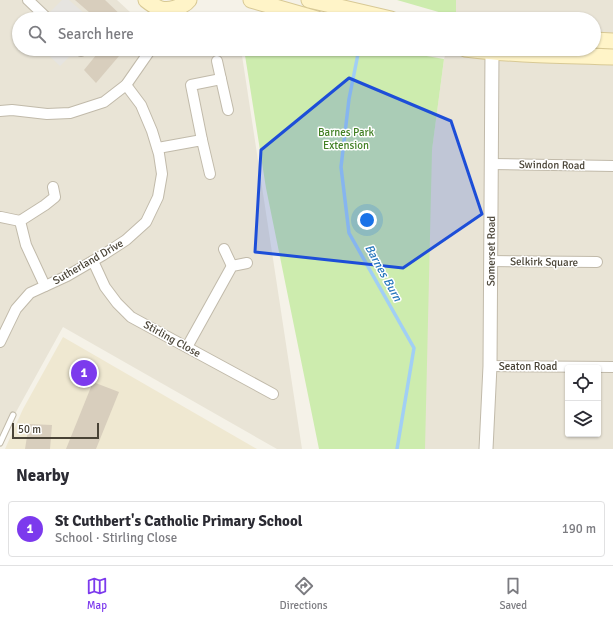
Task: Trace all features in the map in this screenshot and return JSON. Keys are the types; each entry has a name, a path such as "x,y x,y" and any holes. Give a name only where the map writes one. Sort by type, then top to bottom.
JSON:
{"main road":[{"path":"146,0 164,12"},
{"path":"171,12 189,0"},
{"path":"251,0 293,12"},
{"path":"309,0 361,12"},
{"path":"601,40 613,41"},
{"path":"555,56 613,57"}],"street":[{"path":"32,3 41,12"},
{"path":"0,111 12,110 47,114 70,113 104,102 126,85 146,56"},
{"name":"Somerset Road","path":"486,449 490,366 492,56"},
{"path":"217,61 228,110"},
{"path":"210,174 191,85 221,79"},
{"name":"Sutherland Drive","path":"0,342 16,309 30,292 67,276 93,261 126,240 146,222 158,197 162,174 158,148 152,130 141,105 126,85"},
{"path":"158,148 202,140"},
{"name":"Swindon Road","path":"492,164 613,166"},
{"path":"1,217 20,221 45,205 54,197 53,187"},
{"path":"20,221 26,245 45,286"},
{"path":"224,249 232,266"},
{"name":"Stirling Close","path":"93,261 105,287 117,303 131,317 273,394"},
{"name":"Selkirk Square","path":"491,261 597,262"},
{"path":"232,266 248,263"},
{"path":"187,347 232,266"},
{"name":"Seaton Road","path":"490,366 613,367"}],"lane":[{"path":"0,443 13,415"}],"highlighted area":[{"path":"349,78 451,121 482,214 403,268 255,252 261,150"}],"shaded area":[{"path":"0,0 117,0 130,12 12,12 12,56 242,56 302,449 277,449 63,327 0,441"},
{"path":"62,0 69,0 83,12 50,12"},
{"path":"456,0 613,0 613,449 392,449 445,56 601,56 601,12 456,12"},
{"path":"49,56 81,56 69,57 60,66"},
{"path":"63,337 257,449 5,449 23,409"}],"green space":[{"path":"397,0 456,0 456,12 439,12"},
{"name":"Barnes Park Extension","path":"245,56 427,56 444,59 432,150 425,449 319,449 266,188"}],"building":[{"path":"75,0 105,0 118,12 89,12"},
{"path":"95,56 119,56 96,83 84,70"},
{"path":"93,382 119,392 96,449 66,449"},
{"path":"29,424 52,425 50,449 25,449"}],"waterway":[{"name":"Barnes Burn","path":"358,56 349,99 341,167 349,233 414,348 397,449"}],"place":[{"name":"St Cuthbert's Catholic Primary School","path":"84,373"}]}
